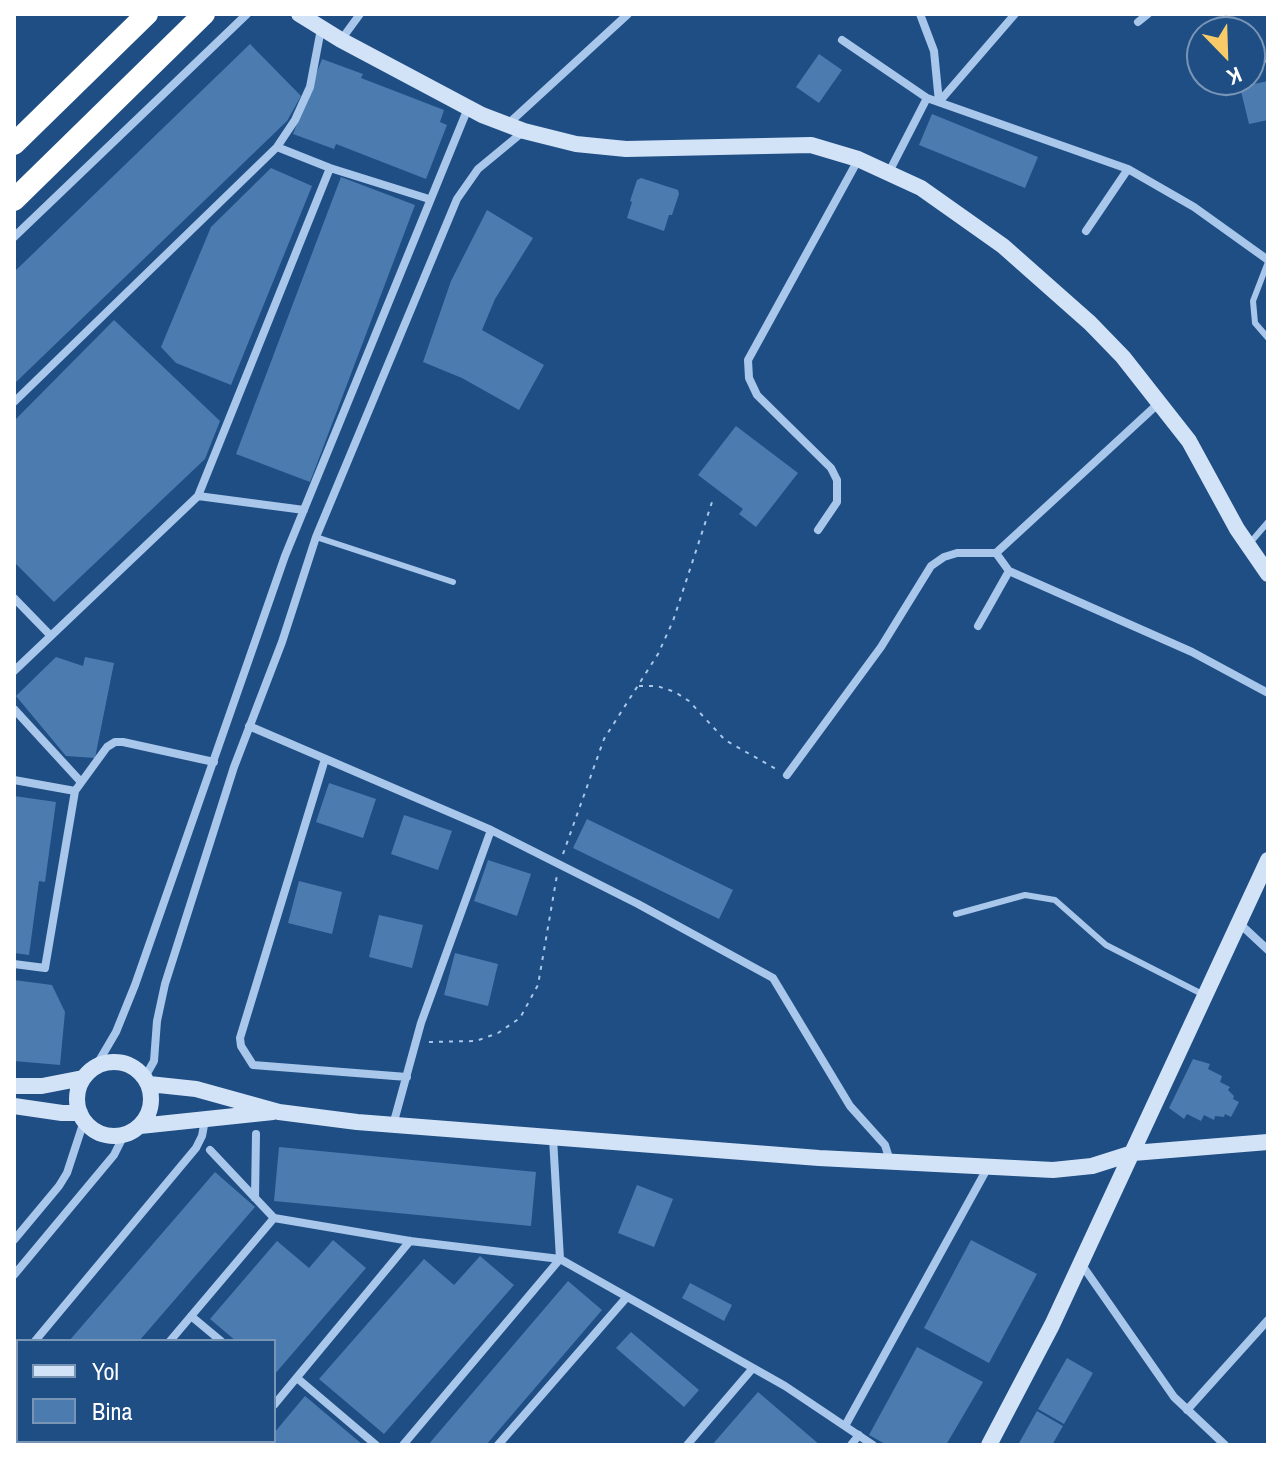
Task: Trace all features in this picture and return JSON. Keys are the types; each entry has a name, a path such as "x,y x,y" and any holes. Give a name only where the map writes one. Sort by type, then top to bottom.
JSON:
{"highway":[{"path":"14,144 147,14"},
{"path":"14,200 204,14"}],"street":[{"path":"14,237 247,14"},
{"path":"299,14 321,29 468,107 524,131 576,144 626,149 811,145 889,172 938,199 1003,246 1090,323 1160,401 1203,463 1247,546 1268,574"},
{"path":"341,40 360,14"},
{"path":"920,14 934,51 939,102"},
{"path":"939,102 1015,14"},
{"path":"1138,22 1148,14"},
{"path":"507,125 624,15"},
{"path":"14,402 277,147 295,120 310,87 321,29"},
{"path":"842,40 927,98 1128,169 1194,207 1268,261"},
{"path":"889,172 927,98"},
{"path":"14,1240 67,1173 82,1117 77,1095 83,1078 96,1066 116,1032 135,985 267,607 468,107"},
{"path":"140,1126 152,1102 147,1080 154,1061 157,1021 165,984 249,726 282,642 316,537 457,199 478,169 524,131"},
{"path":"277,147 330,168 429,199"},
{"path":"818,530 837,502 837,480 831,468 757,395 749,378 748,360 858,159"},
{"path":"14,671 198,496 330,168"},
{"path":"1086,231 1128,169"},
{"path":"787,775 881,647 931,566 957,553 996,553 1160,401"},
{"path":"198,496 304,510"},
{"path":"996,553 1009,571 1192,652 1268,693"},
{"path":"978,626 1009,571"},
{"path":"14,598 51,636"},
{"path":"14,709 81,782"},
{"path":"249,726 491,830 773,978 850,1106 885,1145 890,1161"},
{"path":"14,964 45,968 75,791 107,747 119,741 214,762"},
{"path":"325,759 240,1038 241,1046 253,1065 407,1077"},
{"path":"14,780 75,791"},
{"path":"393,1125 416,1042 491,830"},
{"path":"989,1445 1052,1325 1268,860"},
{"path":"1238,922 1268,950"},
{"path":"96,1066 123,1062 147,1080 196,1089 279,1112 553,1138 890,1161 1066,1170 1105,1163 1133,1153 1268,1142"},
{"path":"14,1086 42,1086 83,1078"},
{"path":"14,1106 82,1117 98,1132 107,1135 124,1135 140,1126 279,1112"},
{"path":"37,1339 196,1148 205,1120"},
{"path":"255,1198 256,1134"},
{"path":"14,1275 114,1155 124,1135"},
{"path":"403,1445 560,1259 553,1138"},
{"path":"210,1150 274,1218 410,1241 560,1259 785,1386 873,1445"},
{"path":"845,1426 988,1166"},
{"path":"172,1339 274,1218"},
{"path":"276,1403 410,1241"},
{"path":"1081,1264 1174,1397 1225,1445"},
{"path":"498,1445 626,1298"},
{"path":"191,1316 219,1339"},
{"path":"1187,1410 1268,1320"},
{"path":"687,1445 753,1368"},
{"path":"297,1378 376,1445"},
{"path":"276,1389 283,1394"},
{"path":"851,1445 859,1435"}],"lane":[{"path":"1268,261 1253,301 1255,323 1268,338"},
{"path":"1247,546 1268,522"},
{"path":"316,537 453,582"},
{"path":"956,914 1025,895 1055,900 1106,945 1204,995"}],"path":[{"path":"416,1042 476,1041 498,1033 520,1018 538,985 559,864 604,739 658,654 673,621 713,499"},
{"path":"637,686 657,686 675,692 689,701 725,740 787,775"}],"building":[{"path":"250,44 301,96 287,121 14,384 14,272"},
{"path":"819,54 842,70 819,103 796,87"},
{"path":"322,59 363,74 361,78 444,110 440,122 447,125 426,179 336,144 334,149 293,134"},
{"path":"1266,81 1268,120 1249,124 1242,96 1266,96"},
{"path":"932,114 1038,157 1025,188 919,145"},
{"path":"271,168 312,186 231,385 176,363 161,347 211,227"},
{"path":"341,177 415,205 310,482 236,454"},
{"path":"641,178 678,190 672,215 669,215 664,231 627,218 637,180"},
{"path":"487,210 533,238 495,299 482,330 544,365 519,410 462,378 423,362 451,281"},
{"path":"114,320 220,421 205,459 54,602 14,562 14,421"},
{"path":"736,426 798,473 756,527 739,514 743,509 698,475"},
{"path":"56,657 83,666 85,657 114,663 95,758 66,756 16,696"},
{"path":"329,783 376,799 363,838 316,822"},
{"path":"14,796 56,802 45,882 39,881 29,955 14,953"},
{"path":"404,815 452,831 438,870 391,854"},
{"path":"587,819 733,890 719,919 573,848"},
{"path":"488,860 531,874 517,916 474,901"},
{"path":"299,881 342,892 332,934 288,923"},
{"path":"379,915 423,925 412,968 369,957"},
{"path":"455,953 498,964 488,1006 444,995"},
{"path":"14,980 52,985 65,1012 60,1065 14,1061"},
{"path":"1193,1059 1210,1064 1208,1069 1222,1076 1220,1082 1230,1087 1228,1090 1233,1099 1239,1102 1231,1117 1225,1114 1224,1117 1215,1116 1214,1120 1204,1115 1201,1121 1187,1114 1184,1119 1169,1108"},
{"path":"279,1147 536,1172 531,1226 274,1201"},
{"path":"215,1172 255,1207 141,1339 71,1339"},
{"path":"637,1185 673,1199 654,1247 618,1233"},
{"path":"333,1240 366,1268 276,1373 276,1339 234,1339 210,1319 277,1241 309,1268"},
{"path":"971,1240 1037,1274 989,1363 924,1328"},
{"path":"480,1256 514,1285 384,1434 319,1379 424,1259 454,1285"},
{"path":"568,1281 602,1310 486,1445 428,1445"},
{"path":"690,1283 732,1305 724,1321 682,1298"},
{"path":"631,1332 699,1390 684,1407 616,1348"},
{"path":"917,1347 983,1382 946,1445 887,1445 869,1435"},
{"path":"1067,1358 1093,1373 1064,1424 1038,1409"},
{"path":"758,1392 820,1445 712,1445"},
{"path":"305,1396 363,1445 264,1445 276,1443 276,1431"},
{"path":"16,1402 16,1443 51,1443 49,1445 14,1445"},
{"path":"1037,1411 1063,1426 1052,1445 1018,1445"}]}
